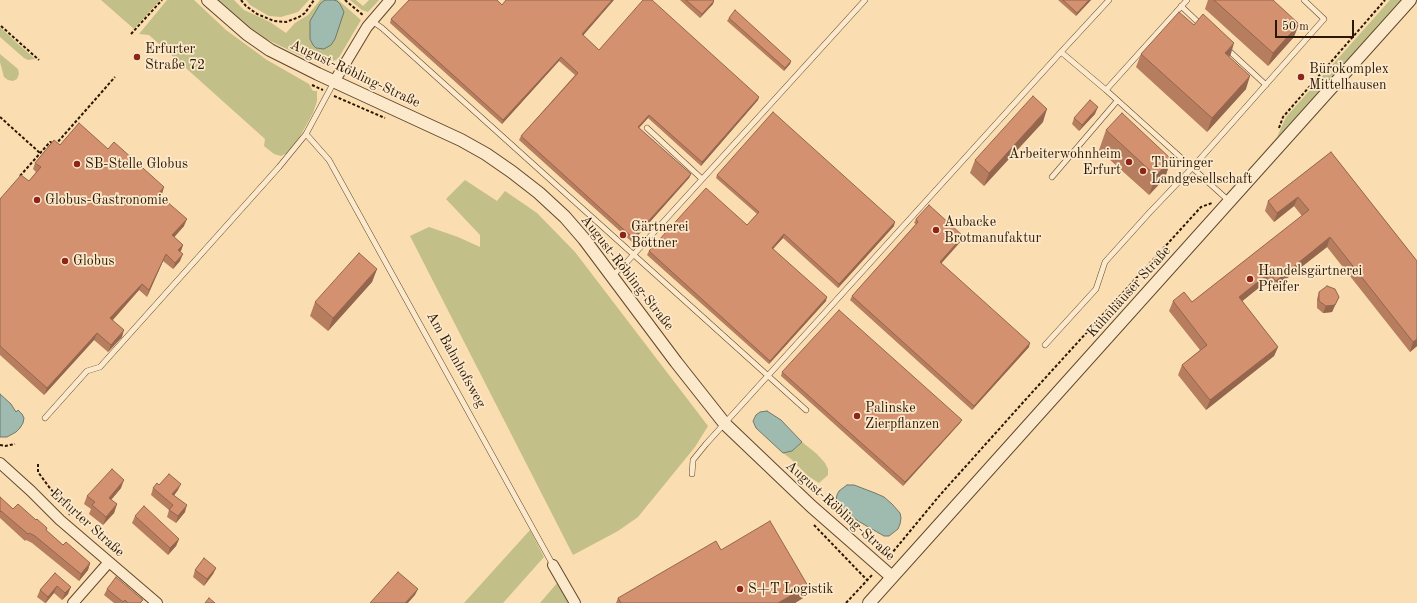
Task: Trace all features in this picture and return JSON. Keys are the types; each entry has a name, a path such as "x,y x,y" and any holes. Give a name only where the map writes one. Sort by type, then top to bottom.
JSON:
{"street":[{"name":"August-Röbling-Straße","path":"208,0 247,34 270,50 334,82 461,140 486,154 539,193 565,217 584,239 676,362 725,424 778,476 892,577"},
{"path":"334,82 372,21 390,0"},
{"name":"Kühnhäuser Straße","path":"869,603 1226,199 1410,0"},
{"name":"Erfurter Straße","path":"0,463 60,520 157,603"},
{"path":"73,603 109,562"},
{"name":"Am Bahnhofsweg","path":"554,565 575,603"}],"lane":[{"path":"612,276 633,255 865,0"},
{"path":"692,474 693,460 1108,0"},
{"path":"1106,90 1187,0"},
{"path":"1045,345 1096,289 1105,262 1192,168 1324,19 1304,0"},
{"path":"1181,6 1204,28"},
{"path":"372,21 382,28 806,410"},
{"path":"1221,43 1266,85"},
{"path":"1061,52 1106,90 1226,199"},
{"path":"45,418 87,372 100,367 274,172 306,134 334,82"},
{"path":"1052,177 1117,101"},
{"path":"647,128 702,179"},
{"name":"Am Bahnhofsweg","path":"306,134 329,160 554,565"}],"path":[{"path":"131,34 162,0"},
{"path":"241,0 246,6 257,14 274,21 286,22 299,17 314,0"},
{"path":"345,0 372,21"},
{"path":"1277,134 1283,116 1385,0"},
{"path":"1,26 39,60"},
{"path":"19,177 50,142 56,144 115,77"},
{"path":"312,84 363,110 388,120"},
{"path":"0,117 40,154 43,159"},
{"path":"891,553 940,495 1201,207 1226,199"},
{"path":"0,445 5,446 15,444"},
{"path":"38,464 38,472 48,487 64,504 71,517"},
{"path":"813,524 867,580 846,603"}],"shaded area":[{"path":"101,0 160,0 134,29"},
{"path":"167,0 194,0 226,30 267,60 309,84 313,91 317,91 317,101 313,113 298,140 287,153 281,156 274,154 264,146 265,139 149,35 139,34"},
{"path":"215,0 234,0 244,10 270,22 286,33 295,23 308,15 320,0 338,0 361,20 338,59 331,62 320,62 299,55 260,36"},
{"path":"246,0 309,0 298,12 281,17 269,16 250,5"},
{"path":"325,0 337,1 344,12 335,39 331,45 324,49 316,48 310,39 310,21 320,4"},
{"path":"350,0 356,0 363,6 369,0 379,0 368,12 362,10"},
{"path":"1390,0 1405,0 1238,186 1233,188 1277,137 1286,117"},
{"path":"0,27 35,59 28,60 24,58 0,37"},
{"path":"0,54 18,69 19,74 17,79 13,81 4,77 0,62"},
{"path":"465,180 497,201 505,191 537,213 575,252 708,426 695,447 638,517 618,531 573,555 410,236 429,227 458,237 480,247 480,235 446,199"},
{"path":"0,394 11,404 16,412 18,410 22,414 24,418 20,428 7,437 0,437"},
{"path":"767,411 781,420 802,442 792,451 783,453 756,428 753,421 756,415 760,412"},
{"path":"802,442 817,454 828,469 828,475 819,483 808,476 783,453 792,451"},
{"path":"847,485 854,485 884,497 900,513 901,518 898,529 889,536 884,536 858,521 840,507 836,500 837,495 839,491"},
{"path":"530,530 544,557 503,603 464,603"},
{"path":"558,582 570,603 540,603"}],"building":[{"path":"409,0 497,0 502,5 506,0 612,0 582,34 599,50 643,0 652,0 759,97 702,162 649,115 638,127 691,174 633,238 521,136 578,73 561,57 503,120 391,19"},
{"path":"686,0 713,0 714,1 702,14"},
{"path":"1063,0 1089,0 1077,13"},
{"path":"1214,0 1273,0 1299,24 1273,53"},
{"path":"735,10 791,61 785,68 729,18"},
{"path":"1179,12 1194,25 1203,14 1234,43 1225,53 1250,76 1212,118 1141,54"},
{"path":"1033,96 1047,109 989,173 975,160"},
{"path":"1090,100 1098,107 1082,125 1074,118"},
{"path":"773,112 895,222 839,284 784,234 772,248 827,297 770,361 649,251 706,188 747,225 759,212 717,175"},
{"path":"1122,113 1171,159 1156,176 1106,130"},
{"path":"79,123 108,149 114,142 164,187 158,194 187,219 172,235 183,245 178,250 183,254 175,263 166,254 149,290 142,284 110,318 124,330 111,345 97,333 47,388 0,346 0,199 21,175 29,181 41,167 35,163 54,140 60,145"},
{"path":"1331,152 1417,261 1417,339 1413,342 1330,237 1276,281 1269,273 1239,297 1278,347 1210,400 1182,365 1207,345 1173,301 1184,292 1192,302 1309,210 1298,197 1277,213 1268,201"},
{"path":"929,205 963,236 940,262 1030,343 974,406 852,296 918,222 916,219"},
{"path":"359,253 377,269 333,318 315,302"},
{"path":"1327,286 1335,289 1339,297 1335,305 1326,306 1319,301 1319,292"},
{"path":"839,310 962,420 905,482 782,372"},
{"path":"112,469 124,480 109,498 117,504 106,517 92,505 95,502 87,496"},
{"path":"169,474 181,484 172,494 187,505 178,516 169,510 173,505 153,488 157,483 159,485"},
{"path":"0,497 13,509 18,504 47,528 46,530 63,545 66,542 90,563 81,574 35,536 29,533 28,534 1,511 0,512"},
{"path":"144,506 179,539 170,548 135,516"},
{"path":"770,521 808,586 778,603 621,603 618,598 716,541 721,550"},
{"path":"204,558 216,568 207,579 195,570"},
{"path":"398,572 418,589 405,603 370,603"},
{"path":"55,573 71,587 65,593 57,586 48,597 40,590"},
{"path":"116,577 143,600 140,603 128,603 125,600 123,602 107,589"},
{"path":"209,598 215,603 205,603"}],"place":[{"name":"Erfurter Straße 72","path":"137,57"},
{"name":"Bürokomplex Mittelhausen","path":"1301,77"},
{"name":"Arbeiterwohnheim Erfurt","path":"1129,162"},
{"name":"SB-Stelle Globus","path":"77,164"},
{"name":"Thüringer Landgesellschaft","path":"1143,171"},
{"name":"Globus-Gastronomie","path":"37,200"},
{"name":"Aubacke Brotmanufaktur","path":"936,230"},
{"name":"Gärtnerei Böttner","path":"623,235"},
{"name":"Globus","path":"65,261"},
{"name":"Handelsgärtnerei Pfeifer","path":"1250,279"},
{"name":"Palinske Zierpflanzen","path":"857,416"},
{"name":"S+T Logistik","path":"740,589"}]}
